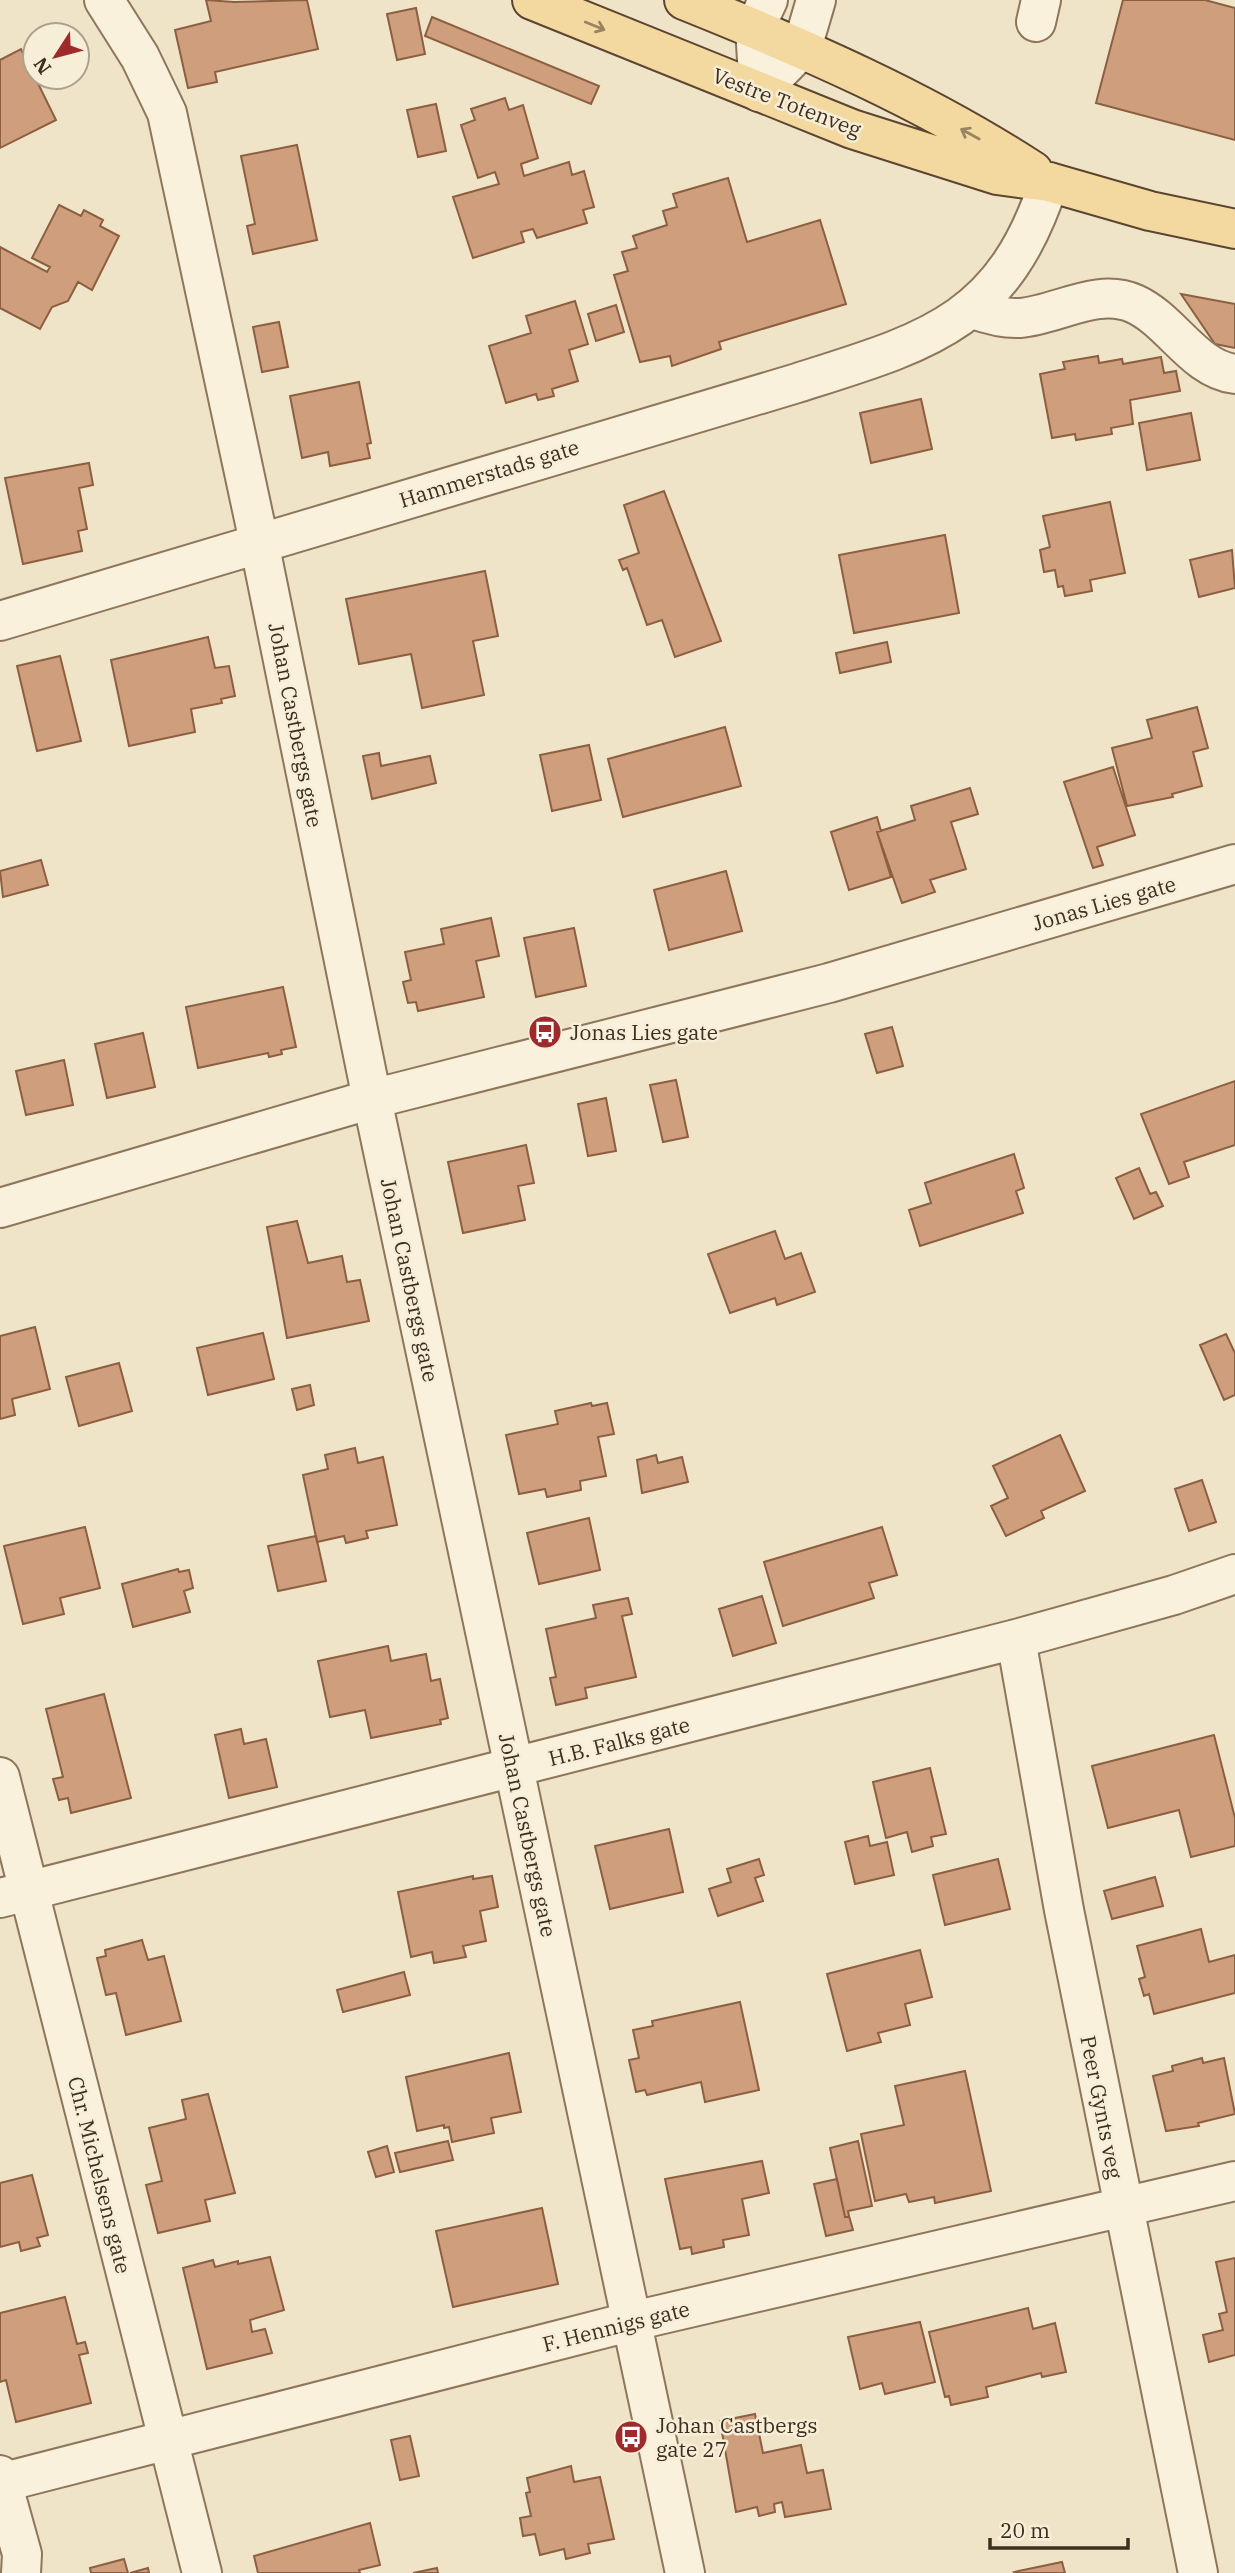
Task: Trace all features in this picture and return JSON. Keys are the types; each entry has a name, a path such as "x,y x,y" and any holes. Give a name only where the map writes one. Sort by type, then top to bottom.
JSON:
{"main road":[{"name":"Vestre Totenveg","path":"531,0 852,128 996,175 1049,182 1150,211 1235,229"},
{"name":"Vestre Totenveg","path":"684,0 762,14 802,48 947,121 1049,182"}],"street":[{"name":"Johan Castbergs gate","path":"104,0 139,57 167,113 372,1099 685,2573"},
{"path":"759,92 802,48 816,0"},
{"path":"759,92 762,14"},
{"name":"Hammerstads gate","path":"0,621 859,363 937,331 972,309 1018,258 1036,223 1049,182"},
{"path":"972,309 1020,318 1100,298 1135,303 1163,323 1213,368 1235,374"},
{"name":"Jonas Lies gate","path":"0,1208 372,1099 829,983 1235,864"},
{"name":"H.B. Falks gate","path":"14,1894 1016,1639 1174,1595 1235,1574"},
{"name":"Peer Gynts veg","path":"1016,1639 1064,1910 1122,2208 1198,2573"},
{"name":"Chr. Michelsens gate","path":"0,1777 14,1894 202,2573"},
{"name":"F. Hennigs gate","path":"1,2480 633,2321 1235,2181"},
{"path":"1,2480 22,2554 21,2573"}],"building":[{"path":"206,0 307,0 318,49 215,72 217,82 188,88 175,30 211,21"},
{"path":"1123,0 1205,0 1235,8 1235,140 1096,103"},
{"path":"416,8 425,54 397,60 387,14"},
{"path":"432,17 599,86 591,104 425,36"},
{"path":"21,49 21,91 42,91 56,120 0,148 0,60"},
{"path":"505,98 509,110 523,105 538,158 521,164 524,176 569,162 572,175 584,171 594,207 583,210 587,223 537,238 533,229 521,232 524,242 473,258 453,197 499,184 495,172 478,178 461,125 475,120 471,109"},
{"path":"436,104 446,151 418,157 407,110"},
{"path":"297,145 317,240 253,254 247,226 255,224 241,156"},
{"path":"728,178 747,242 820,220 846,304 719,342 721,349 672,366 670,356 640,362 614,275 628,271 622,252 637,248 633,236 667,225 663,211 677,207 673,194"},
{"path":"59,205 81,216 84,210 103,220 100,226 119,236 92,290 78,282 68,301 52,307 40,329 0,308 0,247 47,272 50,267 32,258"},
{"path":"1181,294 1235,304 1235,348 1215,344"},
{"path":"575,301 588,344 569,350 578,381 552,389 554,396 538,400 536,394 506,403 489,346 531,333 526,316"},
{"path":"616,305 624,332 596,341 588,314"},
{"path":"279,322 288,367 262,372 253,327"},
{"path":"1098,356 1099,363 1122,359 1123,364 1161,357 1164,373 1176,371 1180,391 1130,400 1133,424 1111,428 1112,434 1076,440 1075,434 1052,438 1040,374 1065,369 1063,362"},
{"path":"359,382 371,443 367,444 370,458 330,466 328,452 302,458 290,396"},
{"path":"921,399 932,449 871,463 860,413"},
{"path":"1191,413 1200,460 1147,470 1139,423"},
{"path":"89,463 93,485 79,488 87,529 78,531 82,551 23,564 5,478"},
{"path":"664,491 721,641 675,657 662,620 647,625 627,568 623,570 619,560 639,553 624,505"},
{"path":"1110,502 1125,573 1090,580 1092,591 1065,596 1063,586 1058,587 1055,570 1044,572 1040,550 1050,547 1043,516"},
{"path":"945,535 959,613 854,633 839,555"},
{"path":"1232,550 1235,588 1199,597 1190,560"},
{"path":"485,571 498,636 473,641 484,695 422,708 411,654 359,664 346,599"},
{"path":"208,637 215,668 229,666 235,696 221,699 222,703 191,709 195,732 129,746 111,660"},
{"path":"887,642 891,662 840,673 836,653"},
{"path":"60,656 81,741 37,751 17,666"},
{"path":"1197,707 1208,748 1193,752 1202,786 1172,794 1173,797 1127,806 1112,748 1152,738 1147,720"},
{"path":"725,727 741,786 623,817 608,759"},
{"path":"589,745 601,800 552,811 540,755"},
{"path":"379,753 381,766 430,756 436,783 372,799 363,756"},
{"path":"1113,767 1135,835 1097,847 1103,865 1093,868 1064,782"},
{"path":"970,788 978,814 951,822 966,869 930,880 935,892 902,903 877,832 915,820 911,806"},
{"path":"877,817 881,831 877,832 891,877 849,890 831,832"},
{"path":"41,860 48,885 3,897 0,871"},
{"path":"726,871 742,931 669,950 654,890"},
{"path":"491,918 499,956 476,961 484,997 418,1011 416,1002 408,1003 403,982 411,980 405,952 444,944 441,929"},
{"path":"574,928 586,986 536,997 524,938"},
{"path":"283,987 296,1047 281,1050 282,1054 269,1057 268,1053 198,1068 186,1007"},
{"path":"892,1027 903,1066 877,1073 865,1034"},
{"path":"143,1033 155,1087 107,1098 95,1044"},
{"path":"64,1060 73,1105 26,1115 16,1071"},
{"path":"676,1080 688,1137 663,1142 650,1085"},
{"path":"1235,1081 1235,1145 1184,1162 1189,1177 1169,1184 1141,1114"},
{"path":"606,1098 616,1151 588,1156 578,1104"},
{"path":"526,1145 534,1183 518,1186 525,1220 463,1233 448,1162"},
{"path":"1014,1154 1024,1188 1016,1191 1023,1213 920,1246 909,1210 931,1203 925,1183"},
{"path":"1139,1168 1150,1194 1156,1192 1163,1206 1134,1219 1116,1178"},
{"path":"297,1221 308,1263 342,1256 347,1282 360,1280 369,1321 287,1338 267,1227"},
{"path":"775,1231 785,1259 801,1253 815,1292 777,1305 775,1298 730,1313 708,1254"},
{"path":"35,1327 50,1389 12,1399 15,1415 0,1419 0,1336"},
{"path":"263,1333 274,1379 208,1395 197,1348"},
{"path":"1226,1334 1235,1353 1235,1395 1224,1400 1200,1345"},
{"path":"119,1363 132,1411 79,1426 66,1377"},
{"path":"310,1385 314,1405 297,1410 292,1389"},
{"path":"591,1403 592,1406 607,1403 614,1434 598,1437 606,1476 580,1481 581,1490 547,1497 545,1489 519,1494 506,1435 558,1424 555,1411"},
{"path":"1060,1435 1085,1491 1041,1511 1044,1518 1006,1536 991,1506 1008,1498 993,1466"},
{"path":"355,1448 358,1463 383,1457 397,1525 366,1531 368,1538 346,1543 344,1536 317,1542 303,1475 328,1469 325,1455"},
{"path":"656,1455 658,1463 682,1457 688,1482 642,1493 637,1460"},
{"path":"1202,1480 1216,1522 1189,1531 1175,1489"},
{"path":"589,1518 600,1570 539,1584 527,1533"},
{"path":"85,1527 100,1588 60,1598 64,1614 23,1624 4,1546"},
{"path":"882,1527 897,1575 869,1583 874,1598 783,1626 764,1562"},
{"path":"316,1536 326,1581 278,1591 268,1546"},
{"path":"178,1569 179,1572 189,1570 193,1588 184,1591 190,1612 133,1627 122,1584"},
{"path":"762,1596 776,1643 733,1656 719,1609"},
{"path":"628,1598 632,1614 622,1616 636,1677 585,1688 587,1698 556,1705 550,1678 556,1677 546,1629 596,1618 593,1605"},
{"path":"388,1646 391,1661 426,1654 431,1681 440,1679 448,1718 440,1720 441,1724 371,1738 365,1710 330,1717 318,1661"},
{"path":"104,1694 131,1798 71,1813 68,1798 59,1800 53,1779 63,1777 46,1709"},
{"path":"241,1729 244,1744 266,1739 277,1787 229,1798 215,1735"},
{"path":"1214,1735 1235,1818 1235,1846 1191,1857 1179,1810 1108,1828 1092,1766"},
{"path":"930,1768 946,1834 931,1837 933,1846 912,1852 907,1832 886,1838 873,1782"},
{"path":"669,1829 683,1892 610,1909 595,1846"},
{"path":"868,1836 870,1846 887,1842 894,1875 855,1884 845,1842"},
{"path":"759,1859 764,1875 755,1878 763,1901 718,1916 709,1889 731,1882 727,1869"},
{"path":"998,1859 1010,1909 945,1925 933,1875"},
{"path":"473,1876 473,1879 492,1876 498,1907 480,1911 486,1941 463,1946 466,1957 434,1963 432,1952 411,1957 398,1892"},
{"path":"1155,1877 1163,1906 1112,1919 1104,1891"},
{"path":"1201,1929 1209,1962 1235,1955 1235,1993 1154,2014 1149,1994 1144,1996 1139,1979 1145,1977 1137,1946"},
{"path":"142,1940 148,1960 164,1956 181,2021 126,2035 116,1993 106,1995 97,1958 106,1956 105,1950"},
{"path":"920,1950 932,1997 905,2004 910,2025 878,2033 881,2042 847,2051 827,1974"},
{"path":"404,1972 410,1995 343,2012 337,1990"},
{"path":"740,2002 759,2090 705,2102 701,2082 647,2095 645,2090 636,2092 629,2060 639,2058 633,2030 653,2026 652,2021"},
{"path":"509,2053 521,2112 491,2118 494,2133 452,2142 449,2127 444,2128 444,2125 417,2131 406,2077"},
{"path":"1202,2058 1203,2063 1224,2058 1235,2114 1198,2123 1199,2126 1166,2131 1153,2076 1173,2071 1172,2066"},
{"path":"965,2071 991,2191 935,2203 934,2197 909,2202 906,2194 875,2201 861,2134 904,2125 895,2086"},
{"path":"208,2094 235,2193 205,2200 210,2221 158,2233 146,2185 162,2181 149,2128 186,2119 182,2100"},
{"path":"448,2141 453,2160 400,2172 395,2153"},
{"path":"858,2141 872,2206 848,2211 849,2216 845,2217 830,2148"},
{"path":"387,2146 394,2172 376,2177 368,2152"},
{"path":"762,2161 769,2193 742,2199 749,2235 723,2240 724,2247 692,2254 691,2247 680,2249 665,2179"},
{"path":"32,2175 48,2235 37,2238 40,2246 21,2251 19,2242 0,2247 0,2183"},
{"path":"837,2179 845,2217 849,2216 853,2230 826,2236 814,2184"},
{"path":"542,2208 558,2284 453,2307 436,2231"},
{"path":"270,2257 284,2310 250,2320 252,2332 265,2329 272,2353 207,2369 183,2268 213,2260 215,2267"},
{"path":"1235,2258 1235,2355 1209,2362 1203,2335 1223,2330 1219,2314 1227,2312 1216,2262"},
{"path":"65,2297 77,2344 85,2342 88,2353 79,2355 91,2403 16,2422 6,2380 0,2382 0,2313"},
{"path":"1028,2308 1033,2329 1055,2323 1066,2372 1042,2377 1041,2373 986,2387 988,2397 951,2405 949,2396 945,2397 929,2332"},
{"path":"920,2322 935,2382 885,2394 882,2383 860,2389 848,2337"},
{"path":"755,2414 763,2453 801,2445 807,2473 823,2470 831,2509 785,2517 782,2502 774,2504 775,2512 759,2516 757,2507 736,2512 720,2421"},
{"path":"410,2436 419,2476 400,2480 391,2440"},
{"path":"571,2466 574,2482 600,2477 614,2539 588,2544 590,2553 566,2559 564,2549 540,2555 535,2534 523,2536 520,2518 531,2516 526,2493 530,2492 527,2478"},
{"path":"370,2523 380,2565 359,2570 360,2573 258,2573 254,2556"},
{"path":"124,2559 128,2573 91,2573 90,2568"},
{"path":"1062,2562 1065,2573 1014,2572"},
{"path":"148,2568 149,2573 130,2573"},
{"path":"437,2568 438,2573 413,2573"}],"place":[{"name":"Jonas Lies gate","path":"545,1032"},
{"name":"Johan Castbergs gate 27","path":"631,2437"}]}
